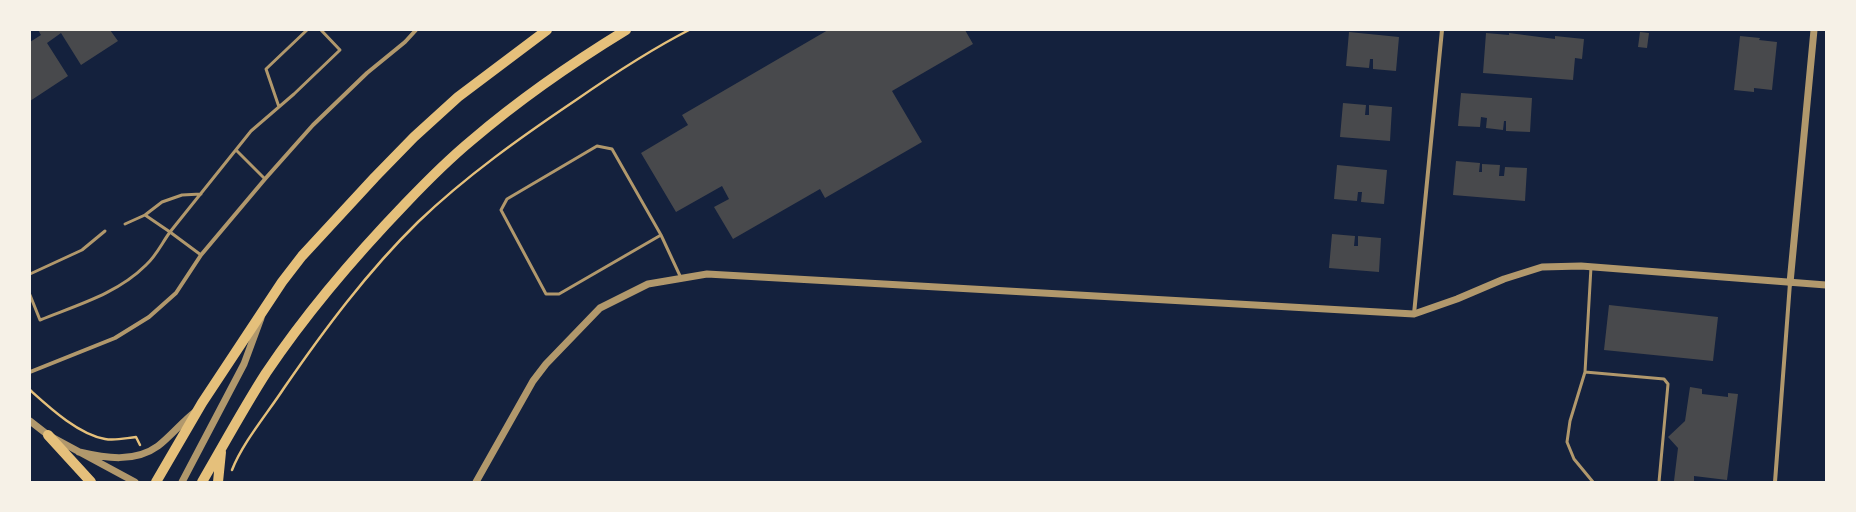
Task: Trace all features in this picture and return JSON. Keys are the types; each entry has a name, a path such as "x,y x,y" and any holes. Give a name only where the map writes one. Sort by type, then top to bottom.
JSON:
{"main road":[{"path":"156,482 198,410 302,256 414,137 458,97 547,30"},
{"path":"202,482 251,398 288,342 338,278 379,230 424,184 471,140 531,93 626,30"},
{"path":"48,435 91,482"},
{"path":"218,482 222,447"}],"street":[{"path":"30,372 115,338 149,317 176,293 201,255 313,125 367,72 405,42 416,30"},
{"path":"1414,314 1442,30"},
{"path":"1775,482 1790,283 1814,30"},
{"path":"476,481 533,381 546,364 600,308 648,284 707,274 1414,314 1457,299 1504,279 1542,267 1591,267 1826,285"},
{"path":"182,482 244,364 256,335 263,312"},
{"path":"79,452 120,457 143,454 158,445 198,410"},
{"path":"30,421 48,435 135,482"}],"lane":[{"path":"279,107 266,69 307,30"},
{"path":"30,295 40,320 109,293 130,279 147,264 170,232 251,131 340,50 321,30"},
{"path":"661,234 559,294 546,294 501,210 506,199 597,146 612,148 661,234 680,278"},
{"path":"236,150 265,179"},
{"path":"126,224 145,215 162,202 182,195 201,194"},
{"path":"145,215 201,255"},
{"path":"30,274 82,250 105,231"},
{"path":"1591,267 1585,372 1570,420 1567,442 1574,459 1593,482"},
{"path":"1585,372 1664,379 1668,384 1659,482"}],"path":[{"path":"230,477 236,460 302,361 334,318 382,261 418,223 474,173 542,123 616,73 689,30"},
{"path":"30,390 50,409 92,435 105,440 136,437 143,454"}],"building":[{"path":"38,30 110,30 118,41 81,65 61,33 47,43 68,76 30,101 30,42 41,35"},
{"path":"828,30 965,30 973,44 892,91 922,142 825,198 820,189 733,239 714,207 729,199 722,186 676,212 641,153 688,125 682,115"},
{"path":"1349,32 1399,37 1396,71 1373,69 1373,59 1370,59 1369,68 1346,66"},
{"path":"1640,32 1649,33 1647,48 1638,47"},
{"path":"1486,33 1509,35 1509,33 1555,39 1555,36 1584,39 1582,59 1575,58 1573,80 1483,73"},
{"path":"1740,36 1760,38 1759,40 1777,42 1772,90 1754,88 1754,92 1734,90"},
{"path":"1461,93 1532,98 1530,132 1506,131 1506,121 1504,121 1503,130 1486,128 1487,118 1481,117 1480,127 1458,126"},
{"path":"1343,103 1366,105 1365,115 1369,115 1369,105 1392,107 1390,141 1340,137"},
{"path":"1456,161 1480,163 1479,172 1482,172 1482,164 1500,165 1499,176 1504,176 1505,167 1527,168 1525,201 1453,195"},
{"path":"1337,165 1387,170 1384,204 1361,202 1362,192 1358,192 1357,201 1334,199"},
{"path":"1332,234 1355,236 1354,246 1358,246 1358,236 1381,238 1379,272 1329,268"},
{"path":"1609,305 1718,317 1713,361 1604,350"},
{"path":"1690,387 1702,389 1702,394 1728,397 1728,393 1738,394 1727,480 1694,476 1694,482 1674,481 1678,448 1668,437 1685,421"}]}
